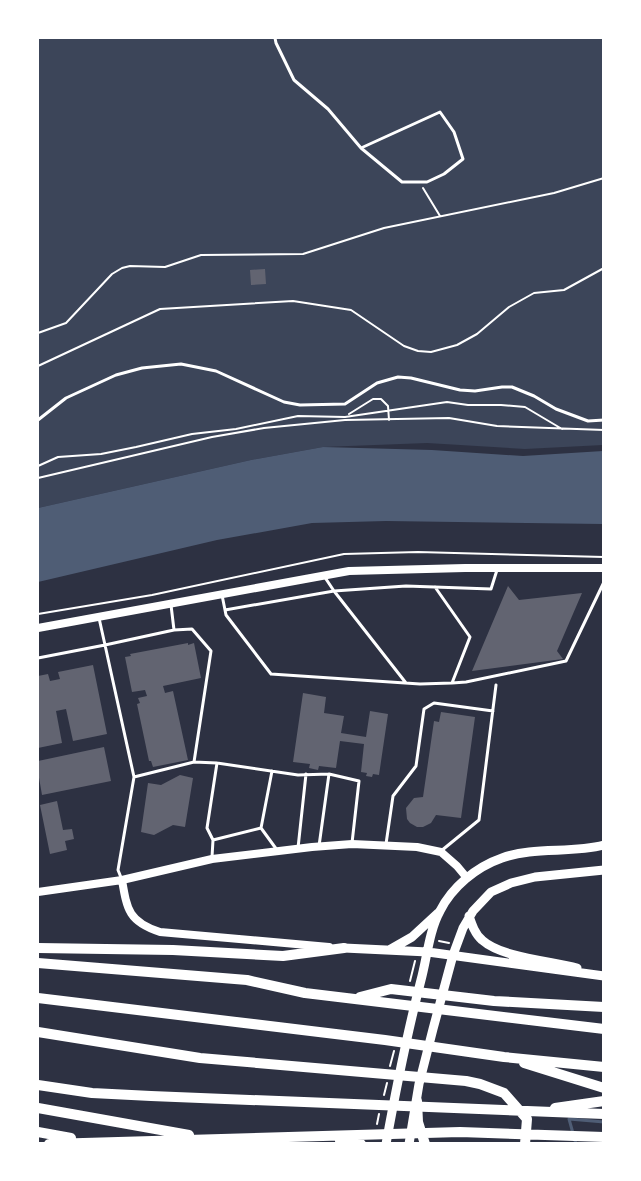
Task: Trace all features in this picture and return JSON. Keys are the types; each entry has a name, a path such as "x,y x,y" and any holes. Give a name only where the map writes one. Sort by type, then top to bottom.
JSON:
{"highway":[{"path":"38,948 173,950 283,956 344,948"},
{"path":"38,963 247,980 305,992 604,1029"},
{"path":"354,998 391,989 494,1001 604,1007"},
{"path":"38,998 385,1040 504,1057 604,1067"},
{"path":"38,1032 200,1058 382,1075 442,1078 480,1084 504,1093 527,1119 525,1144"},
{"path":"504,1057 604,1088"},
{"path":"38,1086 92,1093 178,1098 604,1114"},
{"path":"416,1101 418,1122 425,1144"},
{"path":"526,1112 604,1101"},
{"path":"38,1108 240,1144"},
{"path":"380,1144 388,1131"},
{"path":"38,1132 100,1144"},
{"path":"50,1144 302,1138 452,1132 604,1137"},
{"path":"302,1138 360,1144"}],"main road":[{"path":"389,950 412,937 440,911 455,888 483,867 502,858 540,851 604,846"},
{"path":"409,1144 416,1101 453,955 469,916 476,906 491,892 511,883 535,877 604,870"},
{"path":"386,1144 410,1022 440,911"},
{"path":"469,916 472,926 481,938 498,949 604,976"},
{"path":"344,948 428,952 519,966 604,976"}],"street":[{"path":"38,628 349,571 604,568"},
{"path":"38,892 122,880 212,860 298,848 352,844 417,847 441,852 458,866 467,878"},
{"path":"122,880 126,904 132,916 146,927 160,932 344,948"}],"lane":[{"path":"275,38 294,80 328,109 361,148 402,182 427,182 444,174 464,159 454,132 440,112 361,148"},
{"path":"38,420 66,398 116,375 142,368 182,364 216,371 284,402 300,405 345,404 377,383 398,378 411,378 460,390 475,391 512,387 534,396 556,409 588,421 604,420"},
{"path":"225,610 334,591 402,586 491,589 498,568"},
{"path":"324,575 334,591 407,683"},
{"path":"222,595 226,615 271,674 407,683 452,683 466,682 566,661 604,582"},
{"path":"434,587 470,637 452,683"},
{"path":"171,604 174,630"},
{"path":"99,617 134,777 118,870 122,880"},
{"path":"38,658 174,630 192,629 210,651 194,762"},
{"path":"441,852 479,820 496,685"},
{"path":"386,845 392,796 416,766 424,709 434,703 493,710"},
{"path":"134,777 194,762 217,763 298,775 330,774 359,781 352,844"},
{"path":"212,860 213,840 207,828 217,763"},
{"path":"272,771 261,828 277,851"},
{"path":"298,848 306,774"},
{"path":"319,846 330,774"},
{"path":"213,840 261,828"}],"path":[{"path":"38,334 66,322 112,274 122,268 130,266 165,267 201,255 303,254 384,228 554,193 604,178"},
{"path":"416,182 426,190 441,217"},
{"path":"38,366 160,309 293,301 351,310 404,346 418,351 431,352 457,345 477,334 509,308 534,293 564,290 604,268"},
{"path":"349,414 370,401 377,399 384,401 389,410 389,420"},
{"path":"38,478 212,436 447,402 468,405 525,407 564,430"},
{"path":"38,466 58,457 101,454 192,434 236,429 298,416 389,420 449,418 497,426 604,430"},
{"path":"38,614 152,595 344,554 444,553 604,557"},
{"path":"437,941 449,943"}],"shaded area":[{"path":"38,38 603,38 603,445 525,449 427,443 323,447 251,460 38,508"},
{"path":"323,447 432,450 523,456 603,451 603,524 386,521 312,523 217,540 38,582 38,508 251,460"}],"building":[{"path":"265,269 266,284 251,285 250,270"},
{"path":"508,586 519,600 582,593 557,651 563,659 472,671"},
{"path":"188,643 188,645 194,643 201,678 163,686 165,693 173,691 188,760 153,767 151,761 149,761 137,704 140,703 138,698 147,696 145,690 132,692 125,657 131,656 130,654"},
{"path":"93,665 107,734 73,741 66,709 56,711 62,743 38,748 38,676 48,674 50,681 60,679 58,672"},
{"path":"303,693 326,697 324,713 344,716 341,733 366,737 370,711 388,714 379,775 366,776 367,773 361,772 364,744 340,741 336,768 319,766 318,770 309,768 310,764 293,762"},
{"path":"441,712 475,717 461,818 436,815 431,823 423,827 417,827 407,819 406,808 414,798 423,797 434,721 439,722"},
{"path":"104,747 111,781 42,795 38,761"},
{"path":"180,775 193,778 185,827 173,825 154,835 141,832 148,783 161,785"},
{"path":"57,801 63,830 72,829 74,839 65,841 67,850 50,854 40,805"}],"waterway":[{"path":"576,1144 569,1119 604,1122"}]}
